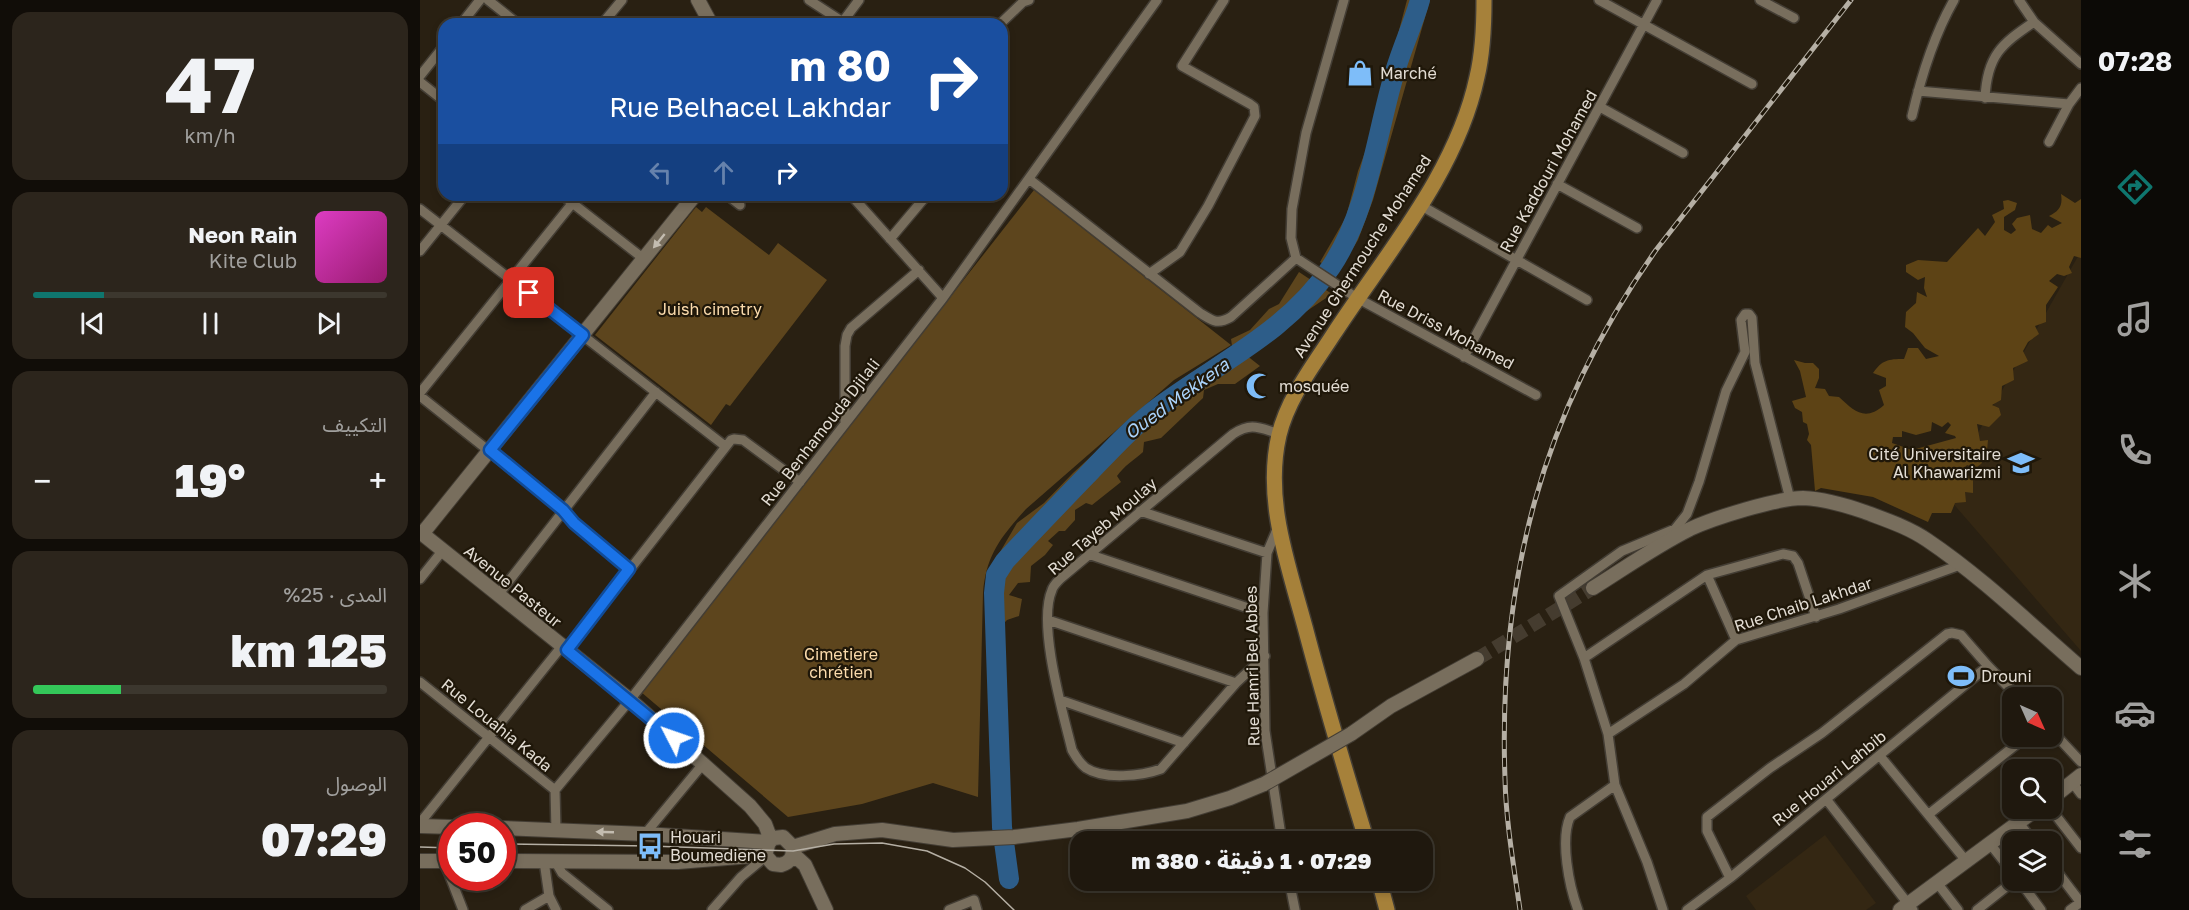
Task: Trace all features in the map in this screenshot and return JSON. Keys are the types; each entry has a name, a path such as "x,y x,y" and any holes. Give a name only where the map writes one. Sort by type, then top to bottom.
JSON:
{"main road":[{"name":"Avenue Ghermouche Mohamed","path":"1364,831 1313,659 1278,528 1274,494 1276,458 1280,434 1298,389 1420,205 1454,142 1478,77 1484,32 1484,0"},
{"path":"1382,891 1387,910"}],"street":[{"path":"466,18 480,0"},
{"path":"488,0 510,18"},
{"path":"607,18 622,0"},
{"path":"698,0 708,18"},
{"path":"809,0 836,18"},
{"path":"846,18 859,0"},
{"name":"Rue Benhamouda Djilali","path":"555,790 630,700 944,298 1157,0"},
{"path":"1149,274 1180,252 1208,206 1255,117 1254,107 1250,104 1182,66 1224,0"},
{"path":"1029,179 1200,313 1215,322 1223,322 1298,260 1291,238 1292,209 1304,144 1344,0"},
{"path":"1599,0 1752,84"},
{"name":"Rue Kaddouri Mohamed","path":"1464,357 1657,0"},
{"path":"1760,0 1794,18"},
{"path":"1912,116 1941,24 1954,0"},
{"path":"2019,0 2034,21 2081,64"},
{"path":"1007,18 1025,1"},
{"path":"1985,98 1986,76 1993,59 2016,34 2034,21"},
{"path":"420,76 438,54"},
{"path":"420,82 438,96"},
{"path":"2049,142 2069,104 2081,88"},
{"path":"1918,91 2069,104"},
{"path":"1600,107 1683,153"},
{"path":"1557,184 1637,228"},
{"path":"420,251 460,201"},
{"path":"573,201 420,394 563,510 574,523 629,569"},
{"path":"577,201 644,259"},
{"path":"421,533 690,201"},
{"path":"735,201 740,205"},
{"path":"856,201 944,298"},
{"path":"890,239 922,201"},
{"path":"1420,205 1587,300"},
{"path":"420,209 656,393 728,443"},
{"name":"Rue Driss Mohamed","path":"1298,260 1357,298 1536,395"},
{"path":"845,424 847,335 851,328 919,270"},
{"path":"1662,910 1647,862 1615,785 1608,734 1584,658 1559,596 1622,551 1675,529 1686,514 1699,482 1726,391 1747,354 1755,363 1790,499"},
{"path":"498,595 656,393"},
{"name":"Rue Tayeb Moulay","path":"1264,656 1236,683 1161,770 1149,774 1103,774 1088,770 1077,761 1072,750 1050,656 1048,608 1052,590 1060,579 1245,427 1253,426 1280,434"},
{"path":"420,825 487,736 565,648 728,443 743,440 800,482"},
{"path":"1593,588 1690,529 1716,519 1790,499 1821,499 1902,526 1926,540 1960,565 2081,668"},
{"path":"1140,511 1267,553"},
{"name":"Rue Hamri Bel Abbes","path":"1278,528 1267,553 1263,613 1265,731 1280,831"},
{"name":"Avenue Pasteur","path":"421,533 630,700 750,806 771,820 779,848 811,877 826,910"},
{"path":"420,579 443,550"},
{"path":"1584,658 1707,575 1783,554 1789,554 1798,563 1816,617"},
{"path":"1090,555 1263,613"},
{"name":"Rue Chaib Lakhdar","path":"1608,734 1684,684 1736,640 1816,617 1960,565"},
{"path":"1707,575 1736,640"},
{"path":"1048,620 1236,683"},
{"path":"1730,878 1707,831 1708,816 1770,768 1822,733 1947,634 1961,635 2008,687"},
{"path":"516,861 678,862 779,848 835,834 882,830 942,839 1014,837 1187,811 1230,798 1264,784 1351,734 1391,706 1476,659"},
{"name":"Rue Houari Lahbib","path":"1687,910 1730,878 1988,666"},
{"name":"Rue Louahia Kada","path":"420,682 555,790"},
{"path":"1060,700 1184,743"},
{"path":"2062,742 2081,762"},
{"path":"1929,814 2013,747"},
{"path":"1880,756 1967,862"},
{"path":"645,834 703,764"},
{"path":"2062,790 2077,779 2081,794"},
{"path":"1578,910 1569,871 1565,838 1566,825 1570,817 1615,785"},
{"path":"555,790 556,831"},
{"path":"1826,799 1908,908 2024,819"},
{"path":"2059,819 2081,848"},
{"path":"2019,823 2025,831"},
{"path":"420,825 438,826"},
{"path":"516,829 645,834 779,848"},
{"path":"1990,844 2002,859"},
{"path":"712,910 741,877 779,848"},
{"path":"420,861 438,861"},
{"path":"549,861 549,896 556,910"},
{"path":"549,861 608,910"},
{"path":"2062,878 2081,902 2070,910"},
{"path":"1938,884 1958,910"},
{"path":"457,891 463,910"},
{"path":"1291,891 1295,910"},
{"path":"1977,910 2002,891"},
{"path":"2026,891 2041,910"},
{"path":"525,910 549,896"},
{"path":"949,910 974,900 976,910"}],"shaded area":[{"path":"2061,194 2075,203 2081,199 2081,258 2074,256 2069,267 2072,273 2064,276 2057,274 2049,281 2058,287 2046,305 2046,322 2035,326 2039,334 2028,342 2023,351 2028,361 2013,368 2014,380 2002,386 2001,400 1992,405 1999,408 2001,415 1989,427 1977,424 1980,441 1988,440 1987,451 1976,455 1982,463 1976,468 1967,465 1961,472 1973,478 1973,493 1965,492 1966,502 1955,503 1951,513 1932,513 1928,522 1873,497 1821,488 1815,491 1811,445 1807,440 1809,434 1807,424 1803,422 1802,412 1795,408 1792,401 1806,397 1800,371 1794,360 1813,363 1819,369 1819,378 1815,388 1825,389 1829,396 1839,397 1860,413 1871,413 1877,410 1884,405 1879,390 1886,386 1886,378 1873,373 1879,365 1890,360 1904,359 1908,348 1918,348 1926,359 1939,356 1925,348 1905,327 1906,312 1916,303 1917,292 1927,297 1924,288 1925,277 1918,280 1906,272 1906,265 1918,260 1947,262 1978,228 1985,236 1995,222 1992,215 2004,209 2003,201 2017,203 2015,210 2004,217 2004,230 2011,234 2016,230 2012,224 2017,218 2030,215 2032,229 2041,233 2048,225 2052,228 2062,223 2049,216 2060,208","holes":["1932,422 1942,427 1948,422 1951,425 1945,433 1956,438 1912,450 1892,443 1893,437 1902,437 1902,431 1916,435 1931,431"]},
{"name":"Cité Universitaire Al Khawarizmi","path":"2081,251 2081,651 1944,493"},
{"path":"1825,835 1876,903 1866,910 1756,910 1746,896"}],"green space":[{"path":"1407,0 1415,0 1420,14 1409,21 1409,43 1401,51 1393,65 1390,109 1372,154 1369,188 1350,224 1354,234 1345,237 1337,252 1339,259 1356,233 1352,225 1359,218 1373,178 1376,153 1394,104 1398,58 1412,43 1414,21 1423,13 1423,0 1430,0 1373,200 1358,240 1338,272 1334,268 1337,262 1327,267 1320,262 1346,217 1358,171 1371,136"},
{"name":"Cimetiere chrétien","path":"1034,190 1231,345 1174,380 1026,509 996,547 987,568 983,593 978,797 933,783 862,804 788,817 641,692"},
{"name":"Juish cimetry","path":"696,207 702,212 706,207 769,255 778,243 827,280 730,406 726,404 711,425 595,335"},
{"path":"1299,272 1332,294 1246,355 1260,366 1235,384 1218,384 1204,390 1203,398 1161,438 1144,442 1143,452 1117,476 1121,482 1092,505 1086,503 1075,510 1075,520 1065,531 1059,531 1048,541 1053,545 1031,566 1030,582 1018,583 1009,595 1022,599 1019,616 1007,620 990,638 990,569 1017,523 1044,503 1135,416 1182,379 1232,346 1231,339 1250,330 1269,309 1279,304"}],"waterway":[{"name":"Oued Mekkera","path":"1009,879 1002,827 994,593 996,575 1005,561 1132,429 1150,413 1274,328 1314,290 1331,267 1343,246 1362,201 1395,72 1420,0"}],"tunnel":[{"path":"1477,659 1593,588"}],"tram line":[{"path":"516,844 793,851 834,844 882,843 927,851 965,868 985,882 1014,910"},
{"path":"420,847 438,848"}],"railway":[{"path":"1520,910 1505,779 1505,706 1509,636 1519,568 1535,501 1556,437 1583,374 1616,311 1656,250 1851,0"}],"place":[{"name":"Marché","path":"1360,73"},
{"name":"mosquée","path":"1259,386"},
{"name":"Cité Universitaire Al Khawarizmi","path":"2021,463"},
{"name":"Drouni","path":"1961,676"},
{"name":"Houari Boumediene","path":"650,846"}],"route":[{"path":"529,293 583,335 490,450 563,510 574,523 629,569 567,650 674,738"}]}
